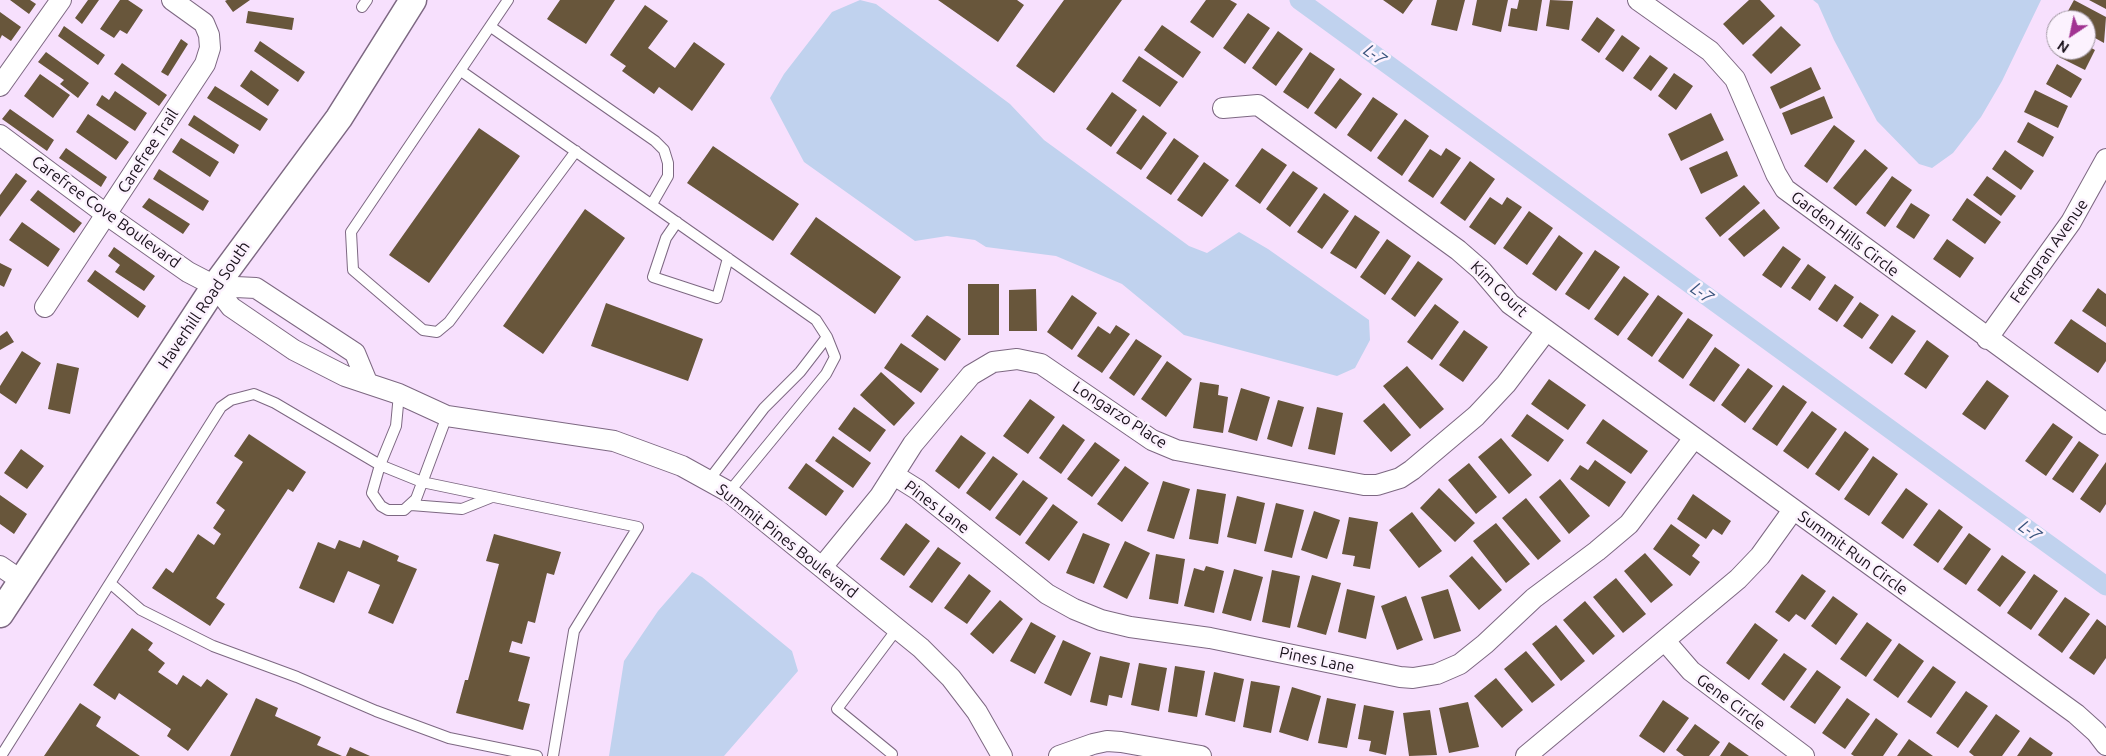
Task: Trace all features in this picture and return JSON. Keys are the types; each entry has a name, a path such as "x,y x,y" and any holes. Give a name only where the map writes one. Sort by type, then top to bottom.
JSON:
{"street":[{"path":"0,86 61,0"},
{"name":"Carefree Trail","path":"45,307 205,64 210,48 209,35 204,23 172,0"},
{"name":"Haverhill Road South","path":"0,614 214,286 339,118 414,0"},
{"name":"Garden Hills Circle","path":"1638,0 1710,52 1735,80 1776,174 1785,189 1987,339 2106,424"},
{"name":"Kim Court","path":"1223,108 1258,105 1458,250 1480,270 1510,304 1793,510"},
{"name":"Carefree Cove Boulevard","path":"0,135 107,215 188,272 214,286"},
{"name":"Ferngran Avenue","path":"1987,339 2072,222 2106,159"},
{"path":"214,286 256,288 355,352 367,382"},
{"name":"Summit Pines Boulevard","path":"214,286 231,307 294,350 345,376 399,394 447,416 614,441 656,454 709,480 729,492 898,629 951,678 977,712 1002,756"},
{"name":"Longarzo Place","path":"822,567 880,496 913,444 971,375 993,362 1017,359 1029,360 1052,370 1152,440 1176,450 1364,485 1389,482 1412,470 1476,416 1506,384 1546,331"},
{"name":"Pines Lane","path":"894,475 918,490 1041,590 1074,609 1101,620 1130,627 1210,638 1391,676 1412,678 1437,674 1460,664 1485,644 1534,598 1630,524 1694,438"},
{"name":"Summit Run Circle","path":"1526,756 1738,579 1760,556 1793,510 2076,714 2096,732 2106,746"},
{"path":"0,566 22,581"},
{"name":"Gene Circle","path":"1665,641 1691,671 1804,756"},
{"path":"1059,756 1093,744 1107,742 1121,742 1201,756"}],"lane":[{"path":"508,0 462,71 351,232 353,270 423,330 437,332 449,322 576,151"},
{"path":"490,27 655,141 664,150 668,162 668,176 652,204"},
{"path":"462,71 816,320 827,337 835,357 826,374 729,492"},
{"path":"677,222 666,238 653,277 717,298 728,258"},
{"path":"709,480 764,408 800,372 827,337"},
{"path":"1,756 218,412 231,400 254,394 265,397 380,465 422,482 638,527 574,631 553,756"},
{"path":"399,394 396,426 380,465 372,493 375,500 381,506 396,511 411,505 462,509 492,497"},
{"path":"411,505 416,499 447,416"},
{"path":"110,583 141,610 213,646 297,677 376,711 449,738 537,756"},
{"path":"892,754 837,709 898,629"}],"water":[{"path":"860,0 876,4 1010,104 1044,140 1189,246 1207,253 1239,232 1268,249 1369,320 1370,340 1355,368 1337,376 1184,335 1122,284 1056,256 986,247 975,240 947,236 915,241 804,162 770,98 784,74 832,12"},
{"path":"1813,0 2041,0 2002,81 1981,117 1953,153 1932,168 1919,164 1877,121 1834,40 1818,4"},
{"path":"692,572 702,577 792,651 798,671 724,756 609,756 624,661 658,611"}],"building":[{"path":"10,0 30,0 36,4 29,14"},
{"path":"88,0 99,0 82,24 75,18"},
{"path":"120,0 128,0 143,10 127,34 120,30 114,38 100,29"},
{"path":"250,0 233,12 225,1"},
{"path":"560,0 615,0 586,44 547,19"},
{"path":"938,0 1017,0 1024,5 998,42"},
{"path":"1064,0 1122,0 1054,93 1016,66"},
{"path":"1206,0 1230,0 1237,4 1213,38 1190,22"},
{"path":"1383,0 1413,0 1403,14"},
{"path":"1437,0 1465,0 1457,31 1431,25"},
{"path":"1477,0 1508,0 1501,32 1472,25"},
{"path":"1519,0 1542,0 1537,31 1508,26 1511,8 1517,9"},
{"path":"1550,0 1573,1 1569,30 1546,26"},
{"path":"1749,0 1760,0 1775,16 1743,45 1723,24"},
{"path":"2074,0 2093,10 2068,10"},
{"path":"2089,0 2106,0 2106,9"},
{"path":"645,5 668,21 648,48 675,68 694,42 725,64 692,111 659,87 654,94 622,71 626,66 610,55"},
{"path":"248,11 294,18 292,30 246,23"},
{"path":"0,12 21,27 11,41 2,35 0,39"},
{"path":"2096,12 2106,17 2104,43 2096,39"},
{"path":"1248,13 1270,28 1245,64 1223,48"},
{"path":"1597,17 1615,30 1599,53 1581,40"},
{"path":"1162,25 1201,52 1183,78 1144,50"},
{"path":"64,26 105,55 98,65 58,36"},
{"path":"1781,26 1801,45 1771,74 1752,55"},
{"path":"1278,31 1303,49 1276,86 1252,68"},
{"path":"1622,35 1640,48 1623,72 1605,59"},
{"path":"181,39 188,44 168,76 161,72"},
{"path":"260,41 305,72 298,82 254,51"},
{"path":"46,52 89,83 78,98 60,84 64,80 38,62"},
{"path":"1310,52 1335,69 1308,109 1283,92"},
{"path":"1650,55 1668,68 1651,91 1633,78"},
{"path":"1139,56 1178,82 1160,107 1122,81"},
{"path":"2065,60 2090,60 2085,70"},
{"path":"122,63 167,95 159,106 114,74"},
{"path":"2057,64 2082,79 2071,98 2046,84"},
{"path":"1811,67 1821,89 1780,109 1770,87"},
{"path":"251,70 279,90 268,106 240,86"},
{"path":"1674,73 1693,86 1676,110 1658,96"},
{"path":"40,74 70,95 53,118 24,96"},
{"path":"1340,78 1362,94 1336,129 1314,113"},
{"path":"215,86 268,119 260,131 207,98"},
{"path":"2035,90 2068,106 2058,128 2024,112"},
{"path":"115,91 147,113 135,131 96,105 102,95 109,100"},
{"path":"1112,92 1137,110 1111,147 1086,129"},
{"path":"1824,96 1833,118 1791,135 1782,113"},
{"path":"1373,97 1398,114 1371,152 1347,135"},
{"path":"10,109 54,140 47,151 2,119"},
{"path":"1711,113 1724,140 1681,161 1668,134"},
{"path":"88,114 129,142 116,160 76,132"},
{"path":"194,115 239,145 234,154 188,125"},
{"path":"1143,115 1167,133 1141,170 1116,153"},
{"path":"1405,119 1429,136 1402,176 1377,158"},
{"path":"2028,122 2054,137 2043,157 2017,142"},
{"path":"1834,125 1855,141 1827,183 1804,166"},
{"path":"479,128 520,156 429,283 389,255"},
{"path":"181,138 219,162 210,177 172,152"},
{"path":"1174,138 1199,156 1171,195 1146,178"},
{"path":"713,146 799,204 773,241 687,183"},
{"path":"66,148 107,177 101,187 59,158"},
{"path":"1262,148 1287,165 1260,204 1235,186"},
{"path":"1446,148 1461,158 1433,198 1408,181 1430,149 1441,156"},
{"path":"1865,149 1888,168 1856,206 1833,188"},
{"path":"2005,150 2034,171 2021,190 1992,169"},
{"path":"1727,151 1738,176 1701,194 1689,168"},
{"path":"1470,161 1495,179 1465,221 1440,203"},
{"path":"1204,162 1229,180 1202,217 1177,200"},
{"path":"159,169 209,201 203,211 153,179"},
{"path":"1293,171 1318,188 1290,227 1266,209"},
{"path":"16,173 27,181 0,217 0,195"},
{"path":"1892,176 1912,190 1885,227 1866,213"},
{"path":"1987,176 2016,196 2001,216 1973,195"},
{"path":"1744,185 1760,203 1720,237 1705,218"},
{"path":"38,190 82,223 74,233 30,200"},
{"path":"1324,193 1349,211 1322,249 1297,232"},
{"path":"1490,197 1502,205 1507,197 1522,207 1495,245 1469,227"},
{"path":"149,198 190,224 183,234 142,207"},
{"path":"1967,198 2001,222 1985,244 1952,220"},
{"path":"1911,203 1930,215 1914,239 1896,227"},
{"path":"585,209 625,238 543,354 503,326"},
{"path":"1764,209 1780,228 1744,257 1728,239"},
{"path":"1529,211 1553,228 1527,265 1503,248"},
{"path":"1355,215 1380,232 1356,269 1330,253"},
{"path":"816,217 901,277 875,314 790,254"},
{"path":"22,222 60,249 48,267 9,240"},
{"path":"1559,235 1583,253 1556,291 1532,274"},
{"path":"1387,239 1411,256 1385,295 1360,277"},
{"path":"1947,239 1974,258 1960,278 1933,259"},
{"path":"1783,246 1801,259 1781,288 1762,275"},
{"path":"114,247 155,276 144,291 115,272 120,265 108,256"},
{"path":"1595,250 1620,267 1589,310 1565,294"},
{"path":"1418,261 1443,279 1415,317 1391,299"},
{"path":"0,263 12,269 4,287 0,285"},
{"path":"1808,264 1826,277 1810,301 1791,288"},
{"path":"95,270 146,306 138,318 87,281"},
{"path":"1624,276 1649,294 1618,336 1594,319"},
{"path":"968,284 999,284 999,335 968,335"},
{"path":"1835,284 1854,297 1837,322 1818,309"},
{"path":"2098,288 2106,294 2106,327 2082,311"},
{"path":"1036,289 1037,331 1009,331 1009,290"},
{"path":"1072,295 1097,313 1072,350 1047,332"},
{"path":"1658,295 1683,313 1652,357 1627,339"},
{"path":"1860,302 1879,315 1862,339 1843,326"},
{"path":"606,303 703,339 688,381 591,346"},
{"path":"1435,304 1459,322 1432,360 1407,342"},
{"path":"927,315 961,339 945,361 911,336"},
{"path":"1892,315 1916,331 1892,364 1869,348"},
{"path":"1688,318 1713,335 1683,379 1658,361"},
{"path":"2071,319 2106,343 2106,361 2098,373 2054,343"},
{"path":"1116,325 1130,334 1102,373 1077,356 1098,326 1110,334"},
{"path":"1464,330 1488,347 1463,382 1439,365"},
{"path":"7,331 14,342 0,350 0,336"},
{"path":"1136,339 1162,356 1134,396 1109,378"},
{"path":"1927,340 1949,356 1926,389 1904,374"},
{"path":"901,343 939,369 921,393 884,368"},
{"path":"1715,347 1740,365 1714,402 1689,385"},
{"path":"22,351 41,363 16,404 0,393 0,386"},
{"path":"1167,361 1192,379 1166,417 1141,399"},
{"path":"57,363 79,368 70,414 48,409"},
{"path":"1407,366 1444,409 1420,429 1383,386"},
{"path":"1748,368 1773,386 1745,423 1721,405"},
{"path":"881,372 915,403 894,426 860,395"},
{"path":"1549,379 1586,405 1568,430 1531,404"},
{"path":"1987,380 2009,396 1985,430 1962,414"},
{"path":"1200,382 1219,385 1218,395 1228,397 1223,433 1193,428"},
{"path":"1783,385 1807,402 1777,446 1752,429"},
{"path":"1241,388 1270,397 1257,441 1228,432"},
{"path":"1030,399 1055,417 1028,454 1003,436"},
{"path":"1278,400 1304,407 1292,447 1267,439"},
{"path":"1384,403 1411,435 1391,452 1363,421"},
{"path":"854,407 886,430 870,452 838,429"},
{"path":"1317,407 1343,413 1335,455 1308,449"},
{"path":"1812,411 1837,429 1808,469 1783,451"},
{"path":"1527,414 1564,440 1548,462 1511,436"},
{"path":"1603,419 1648,451 1631,474 1586,443"},
{"path":"2053,423 2073,437 2046,476 2025,461"},
{"path":"1063,424 1085,440 1061,474 1039,458"},
{"path":"1845,431 1869,449 1839,491 1815,474"},
{"path":"249,434 306,472 293,492 288,489 216,598 225,604 210,626 152,588 166,568 173,573 198,534 214,545 221,534 213,528 225,510 216,503 243,462 234,456"},
{"path":"961,435 986,453 959,489 935,471"},
{"path":"833,436 871,463 853,488 815,461"},
{"path":"1501,438 1532,475 1509,494 1478,457"},
{"path":"2079,441 2099,455 2073,493 2052,479"},
{"path":"1095,442 1120,460 1092,497 1067,479"},
{"path":"21,449 44,466 27,489 4,473"},
{"path":"993,456 1018,474 990,511 966,493"},
{"path":"1873,456 1898,474 1869,516 1844,499"},
{"path":"1595,460 1626,482 1609,507 1570,479 1580,465 1588,470"},
{"path":"2106,462 2106,504 2100,513 2080,499"},
{"path":"806,463 844,491 826,516 788,488"},
{"path":"1469,463 1497,497 1476,514 1448,480"},
{"path":"1125,466 1149,483 1122,522 1097,504"},
{"path":"1560,479 1590,516 1569,534 1539,497"},
{"path":"1023,480 1048,498 1020,536 995,518"},
{"path":"1163,481 1190,489 1174,539 1147,531"},
{"path":"1439,488 1475,523 1455,542 1420,508"},
{"path":"1906,488 1928,504 1903,539 1881,523"},
{"path":"1197,489 1226,494 1218,544 1189,539"},
{"path":"1693,494 1731,521 1722,535 1713,529 1706,539 1677,519"},
{"path":"0,495 27,514 14,534 0,524"},
{"path":"1237,496 1265,503 1256,544 1227,537"},
{"path":"1526,498 1561,541 1538,560 1502,518"},
{"path":"1276,503 1304,510 1292,558 1264,551"},
{"path":"1053,504 1078,522 1049,561 1025,543"},
{"path":"1939,509 1963,527 1938,563 1913,545"},
{"path":"1314,511 1340,520 1327,559 1301,550"},
{"path":"1412,512 1442,551 1419,568 1389,530"},
{"path":"1349,517 1378,522 1370,569 1353,566 1355,556 1342,554"},
{"path":"906,523 930,541 904,576 880,559"},
{"path":"1496,523 1530,564 1506,583 1473,541"},
{"path":"1671,524 1700,545 1692,556 1700,562 1690,576 1653,549"},
{"path":"1083,533 1110,544 1094,584 1066,573"},
{"path":"1969,533 1991,549 1966,585 1943,569"},
{"path":"494,534 561,552 554,575 547,573 535,623 528,621 522,644 512,641 509,652 530,657 518,701 530,704 523,730 456,713 465,680 468,680 499,564 486,561"},
{"path":"339,540 360,548 363,540 399,556 397,561 417,569 393,624 368,613 380,585 348,571 334,603 299,588 318,542 335,549"},
{"path":"1125,541 1150,553 1127,599 1103,587"},
{"path":"938,547 961,563 932,603 909,587"},
{"path":"1645,553 1673,585 1651,603 1624,571"},
{"path":"1156,554 1185,559 1178,604 1149,599"},
{"path":"2002,555 2026,572 2000,607 1977,590"},
{"path":"1472,556 1502,590 1479,610 1449,576"},
{"path":"1206,566 1224,571 1214,613 1184,606 1194,568 1204,571"},
{"path":"1234,569 1263,577 1251,621 1222,613"},
{"path":"1272,570 1300,576 1290,628 1262,622"},
{"path":"969,574 991,591 967,624 944,608"},
{"path":"1802,574 1826,591 1805,620 1796,614 1789,622 1775,612"},
{"path":"2034,574 2058,591 2031,630 2007,613"},
{"path":"1312,575 1341,583 1326,635 1297,627"},
{"path":"1616,578 1646,614 1623,633 1593,597"},
{"path":"1347,589 1375,596 1366,639 1338,632"},
{"path":"1448,589 1461,631 1434,639 1421,597"},
{"path":"1406,596 1423,640 1397,650 1381,606"},
{"path":"1833,596 1858,614 1836,645 1811,626"},
{"path":"2065,597 2090,614 2062,653 2038,635"},
{"path":"1000,600 1023,619 993,654 970,634"},
{"path":"1585,601 1615,636 1593,655 1563,620"},
{"path":"2097,619 2106,626 2106,658 2094,675 2069,658"},
{"path":"1031,622 1056,636 1035,674 1010,661"},
{"path":"1867,622 1892,640 1866,677 1840,659"},
{"path":"1755,623 1778,640 1749,680 1726,663"},
{"path":"1556,625 1585,661 1561,681 1532,644"},
{"path":"132,628 153,643 148,650 165,663 158,672 177,685 183,675 201,687 207,679 228,694 188,751 167,736 171,729 119,693 115,700 93,685"},
{"path":"1063,640 1091,653 1071,696 1044,683"},
{"path":"1899,643 1924,661 1898,698 1873,680"},
{"path":"1526,651 1555,685 1532,703 1504,669"},
{"path":"1784,653 1807,669 1784,701 1761,684"},
{"path":"1100,656 1130,663 1122,698 1109,695 1107,706 1090,702"},
{"path":"1139,663 1167,668 1159,711 1131,705"},
{"path":"1175,666 1205,671 1197,717 1168,712"},
{"path":"1933,666 1956,682 1931,718 1907,702"},
{"path":"1817,670 1841,687 1815,724 1790,707"},
{"path":"1214,672 1244,679 1235,722 1205,715"},
{"path":"1496,678 1523,710 1502,728 1474,696"},
{"path":"1251,681 1280,686 1271,733 1243,727"},
{"path":"1292,687 1321,696 1308,741 1279,732"},
{"path":"1966,691 1988,706 1958,748 1936,733"},
{"path":"256,698 278,708 275,716 321,737 317,745 342,756 230,756"},
{"path":"1327,698 1356,704 1347,748 1318,743"},
{"path":"1847,698 1870,714 1845,749 1822,733"},
{"path":"1663,700 1689,718 1664,753 1639,736"},
{"path":"1468,702 1479,747 1449,753 1439,708"},
{"path":"80,703 101,717 96,726 140,756 44,756"},
{"path":"1364,705 1394,711 1386,755 1369,751 1371,741 1358,739"},
{"path":"1430,710 1437,755 1409,756 1403,713"},
{"path":"1996,714 2020,731 2002,756 1974,756 1969,752"},
{"path":"1876,718 1898,734 1883,756 1854,756 1851,754"},
{"path":"1695,724 1720,742 1709,756 1684,756 1676,750"},
{"path":"2030,737 2053,753 2051,756 2017,756"},
{"path":"1909,739 1933,756 1897,756"},
{"path":"1729,742 1749,756 1720,756"},
{"path":"350,747 370,756 346,756"}],"waterway":[{"name":"L-7","path":"1299,0 2106,586"}]}
